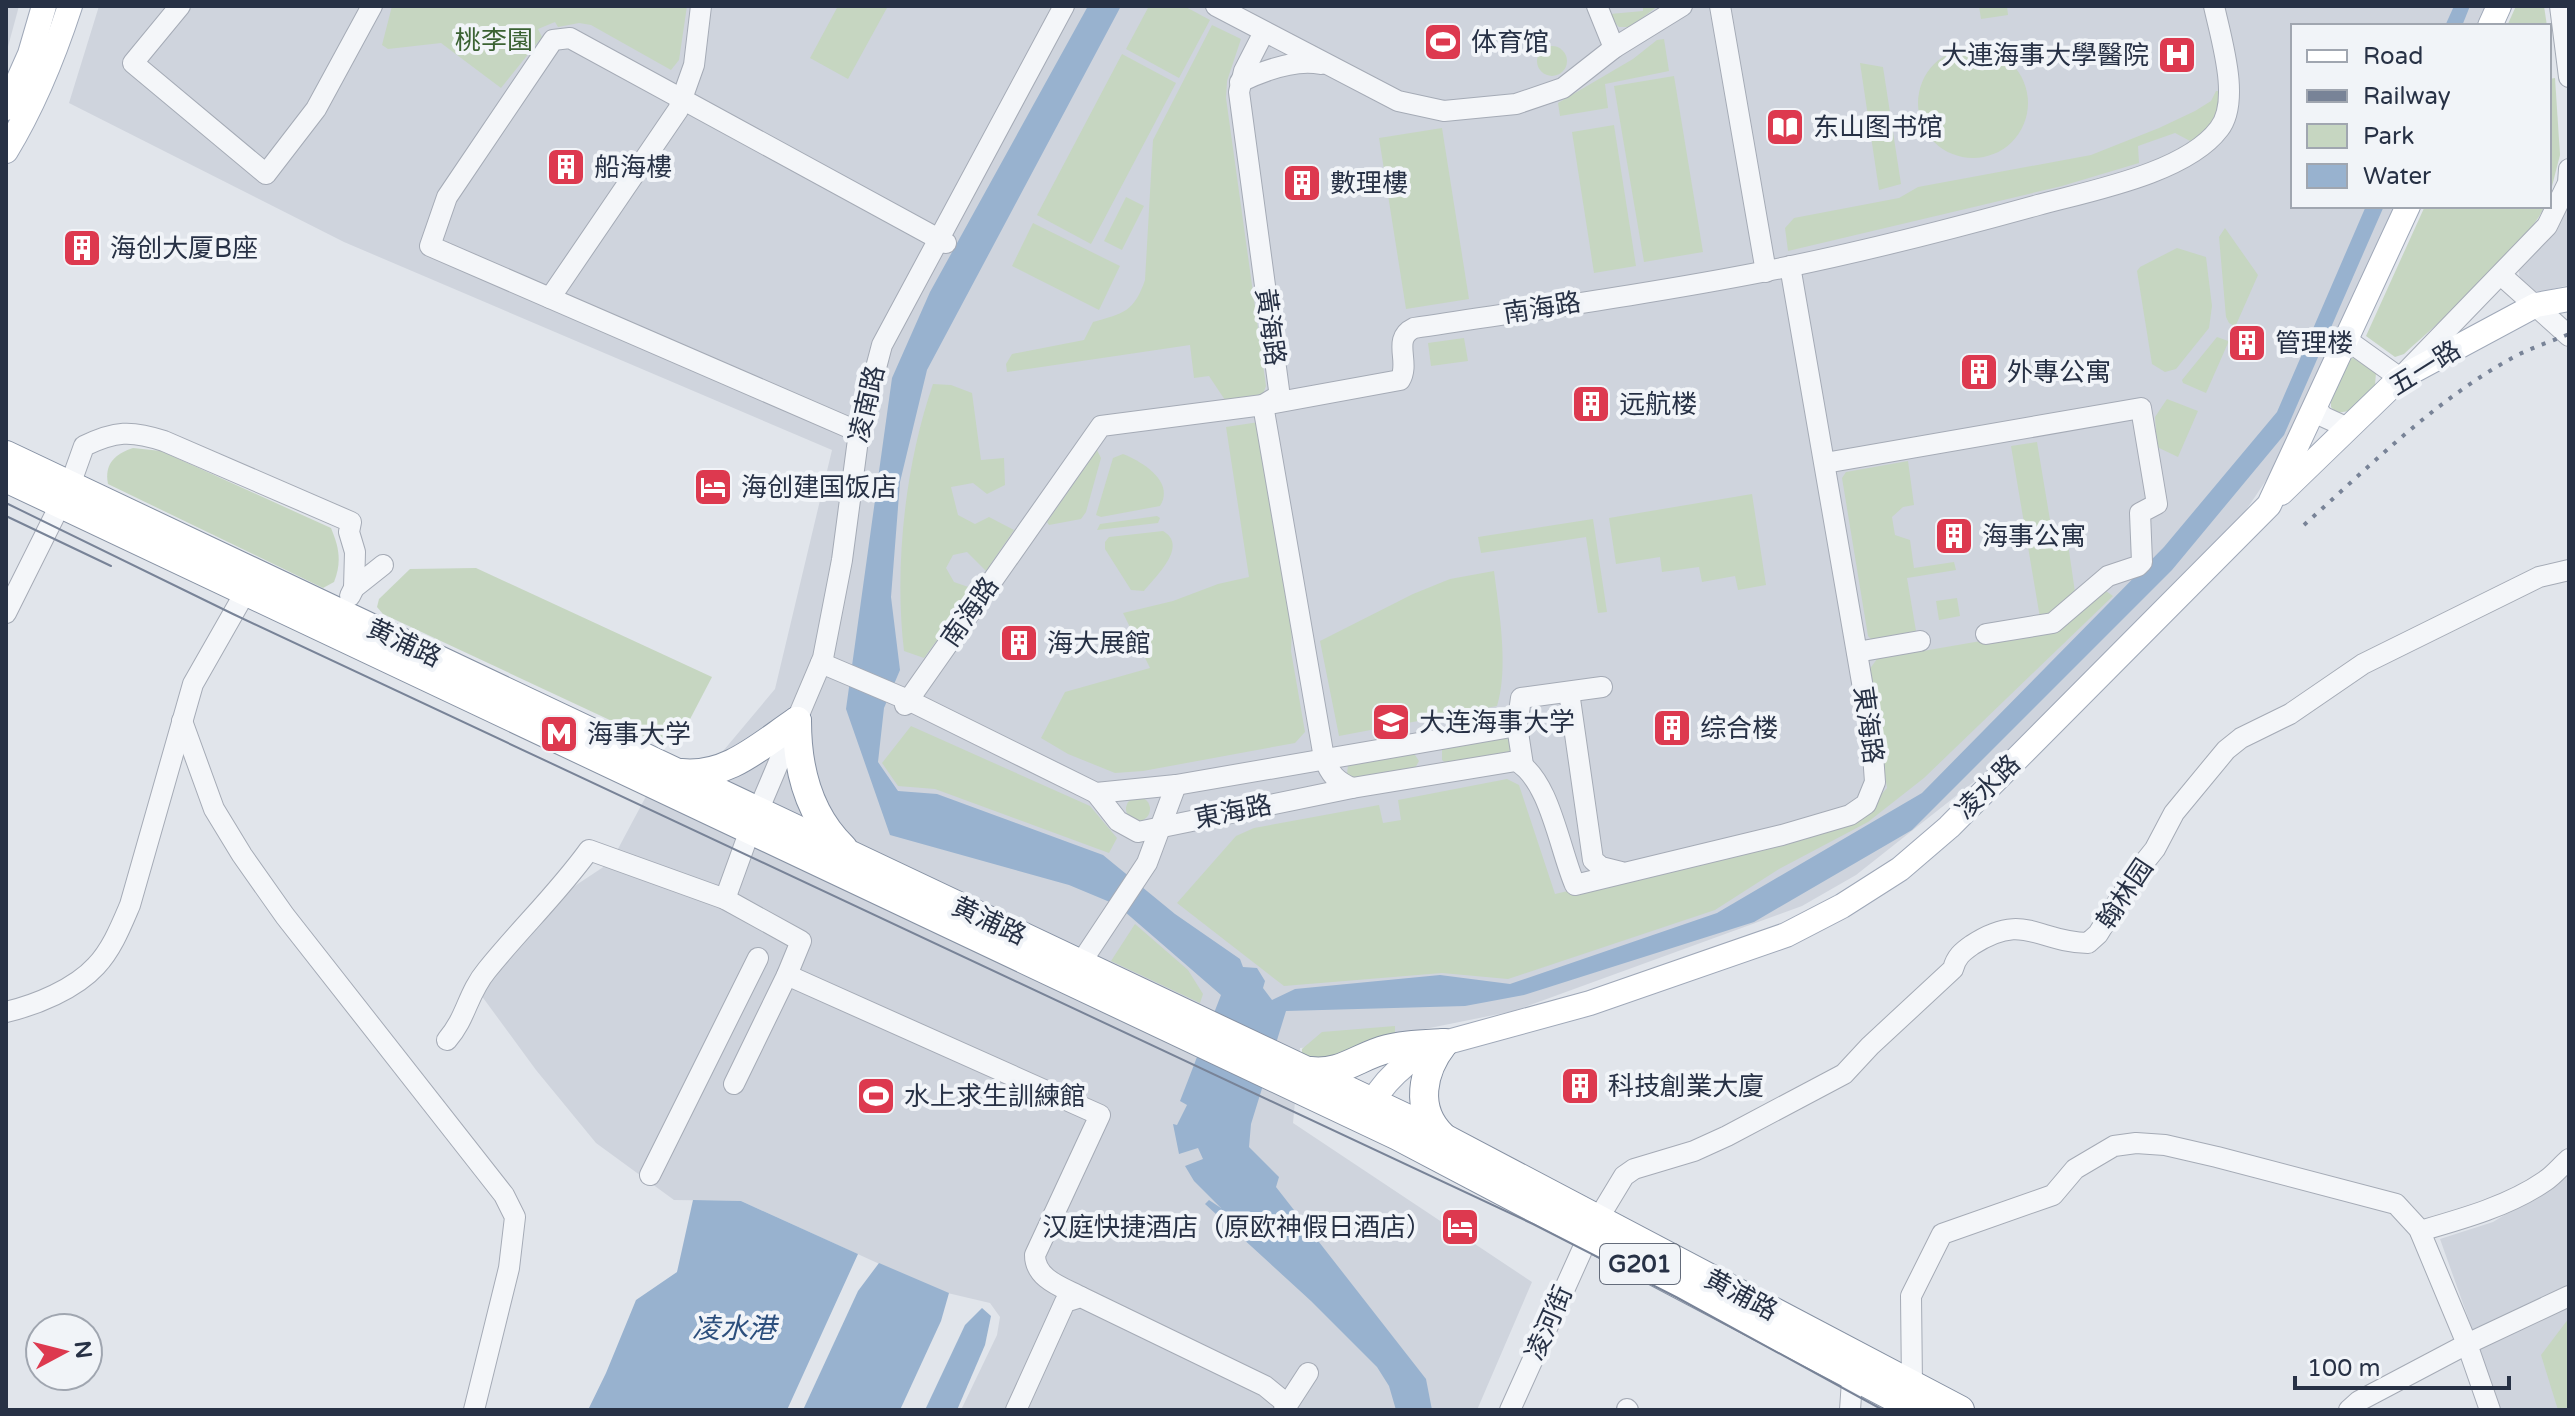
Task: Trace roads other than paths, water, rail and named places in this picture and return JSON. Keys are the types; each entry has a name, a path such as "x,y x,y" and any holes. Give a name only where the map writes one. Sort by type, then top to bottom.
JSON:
{"highway":[{"name":"黄浦路","path":"6,455 65,494 246,591 754,821 1297,1074 1595,1233 1915,1397 1960,1410"},
{"name":"黄浦路","path":"6,478 65,494 340,613 675,772 754,821 849,854 1080,964 1197,1030"},
{"path":"675,772 697,775 726,767 797,721"},
{"path":"797,721 797,748 811,802 822,823 849,854"},
{"path":"1297,1074 1333,1071 1387,1049 1444,1043"},
{"path":"1442,1137 1427,1115 1424,1087 1433,1057 1444,1043"},
{"name":"黄浦路","path":"1367,1111 1442,1137 1595,1233"}],"main road":[{"path":"6,75 30,6"},
{"path":"6,108 30,54 44,6"},
{"path":"6,136 44,59 59,6"},
{"path":"6,151 46,74 70,6"},
{"name":"凌水路","path":"1367,1111 1382,1084 1410,1059 1444,1043 1590,1003 1786,935 1842,906 1900,869 1949,827 2269,505 2407,208"},
{"name":"五一路","path":"2269,505 2400,378 2536,305 2569,299"}],"street":[{"path":"180,6 133,63 266,174 316,109 370,7"},
{"path":"550,298 678,110 694,65 701,6"},
{"name":"凌南路","path":"725,899 754,821 821,663 842,560 859,432 882,345 941,241 1064,6"},
{"path":"1216,6 1398,101 1444,111 1516,104 1563,88 1614,48 1682,6"},
{"path":"1597,6 1614,48"},
{"path":"1720,6 1766,272"},
{"name":"南海路","path":"903,700 1101,426 1263,405 1400,380 1404,370 1401,341 1414,328 1766,272 2001,215 2104,187 2184,159 2204,146 2221,127 2230,104 2214,6"},
{"path":"2560,6 2569,77"},
{"name":"黃海路","path":"1264,32 1240,82 1239,102 1279,390 1278,396 1263,405 1324,758"},
{"path":"859,432 430,246 447,197 553,40 570,38 941,241"},
{"path":"1240,82 1303,63 1325,65"},
{"path":"2347,340 2400,378 2547,226 2568,183 2569,169"},
{"name":"東海路","path":"1096,793 1118,821 1138,832 1352,788 1516,761 1530,770 1541,786 1575,885 1782,835 1850,815 1866,804 1875,782 1872,740 1790,266"},
{"path":"2501,275 2569,336"},
{"path":"1825,463 2141,408 2157,504 2140,513 2142,562 2108,576 2053,623 1986,634"},
{"path":"2315,408 2331,421 2348,428"},
{"path":"6,613 65,494 84,446 106,435 132,432 164,441 351,522 349,532 355,552 354,588"},
{"path":"340,613 354,588 383,565"},
{"name":"翰林园","path":"1595,1233 1624,1176 1634,1169 1694,1151 1727,1136 1844,1074 1953,969 1959,954 1989,934 2027,928 2075,943 2088,943 2098,934 2135,874 2155,849 2174,813 2226,750 2241,738 2290,714 2363,664 2539,577 2569,570"},
{"path":"6,1012 68,988 96,967 115,940 130,905 193,684 246,591"},
{"path":"1857,652 1920,641"},
{"path":"821,663 1096,793"},
{"path":"1523,765 1517,726 1521,698 1602,687"},
{"path":"1569,692 1593,860 1601,867 1616,872 1633,872"},
{"path":"182,721 214,809 242,855 285,916 504,1195 515,1217 509,1268 474,1410"},
{"name":"東海路","path":"1096,793 1176,785 1517,726"},
{"path":"1426,740 1433,774"},
{"path":"1324,758 1329,772 1338,782 1352,788"},
{"path":"1232,813 1251,799 1308,784 1318,776 1324,758"},
{"path":"1080,964 1147,863 1176,785"},
{"path":"447,1040 460,1025 471,990 568,880 589,850 725,899 801,941 734,1084"},
{"path":"650,1175 758,958"},
{"path":"787,975 1100,1115 1035,1255 1035,1265 1040,1274 1265,1386 1286,1407 1308,1373"},
{"path":"1915,1397 1911,1296 1942,1234 2053,1195 2075,1169 2114,1146 2136,1143 2165,1145 2396,1204 2420,1231 2467,1344 2490,1410"},
{"path":"2420,1231 2508,1201 2546,1181 2569,1159"},
{"name":"凌河街","path":"1510,1410 1595,1233"},
{"name":"凌河街","path":"1525,1410 1595,1233"},
{"path":"2349,1410 2359,1401 2467,1344 2569,1296"},
{"path":"1016,1410 1065,1302 1081,1297"},
{"path":"1850,1410 1853,1365"}],"water":[{"path":"1088,6 1121,6 927,370 900,482 891,597 900,670 884,708 878,762 898,791 937,794 1103,855 1175,914 1240,959 1243,967 1257,968 1265,981 1263,988 1272,1000 1295,989 1440,975 1510,984 1717,913 1922,793 2164,547 2277,412 2365,208 2383,208 2284,435 2172,570 1912,830 1754,922 1524,995 1465,1006 1286,1011 1251,1124 1249,1147 1279,1177 1276,1187 1426,1379 1432,1410 1396,1410 1389,1386 1377,1367 1311,1301 1205,1204 1209,1200 1221,1208 1194,1181 1185,1166 1203,1159 1198,1148 1179,1154 1173,1124 1177,1125 1187,1105 1180,1101 1221,995 1117,905 1069,885 890,835 846,709 892,378 930,292"},
{"path":"2454,6 2470,6 2463,24 2446,24"},
{"name":"凌水港","path":"693,1200 741,1201 858,1254 787,1410 588,1410 636,1300 677,1272"},
{"name":"凌水港","path":"879,1263 949,1293 941,1321 900,1410 803,1410 858,1291"},
{"path":"982,1308 991,1316 985,1345 957,1410 925,1410 965,1325"}],"tram line":[{"path":"6,503 233,614 1533,1224 1676,1297 1883,1410"},
{"path":"6,516 111,566"}],"railway":[{"path":"2304,525 2429,414 2456,394 2512,358 2569,334"}],"place":[{"name":"体育馆","path":"1443,42"},
{"name":"大連海事大學醫院","path":"2177,55"},
{"name":"东山图书馆","path":"1785,127"},
{"name":"船海樓","path":"566,167"},
{"name":"數理樓","path":"1302,183"},
{"name":"海创大厦B座","path":"82,248"},
{"name":"管理楼","path":"2247,343"},
{"name":"外專公寓","path":"1979,372"},
{"name":"远航楼","path":"1591,404"},
{"name":"海创建国饭店","path":"713,487"},
{"name":"海事公寓","path":"1954,536"},
{"name":"海大展館","path":"1019,643"},
{"name":"大连海事大学","path":"1391,722"},
{"name":"综合楼","path":"1672,728"},
{"name":"海事大学","path":"559,734"},
{"name":"科技創業大廈","path":"1580,1086"},
{"name":"水上求生訓練館","path":"876,1096"},
{"name":"汉庭快捷酒店（原欧神假日酒店）","path":"1460,1227"}],"park label":[{"name":"桃李園","path":"494,40"}]}
